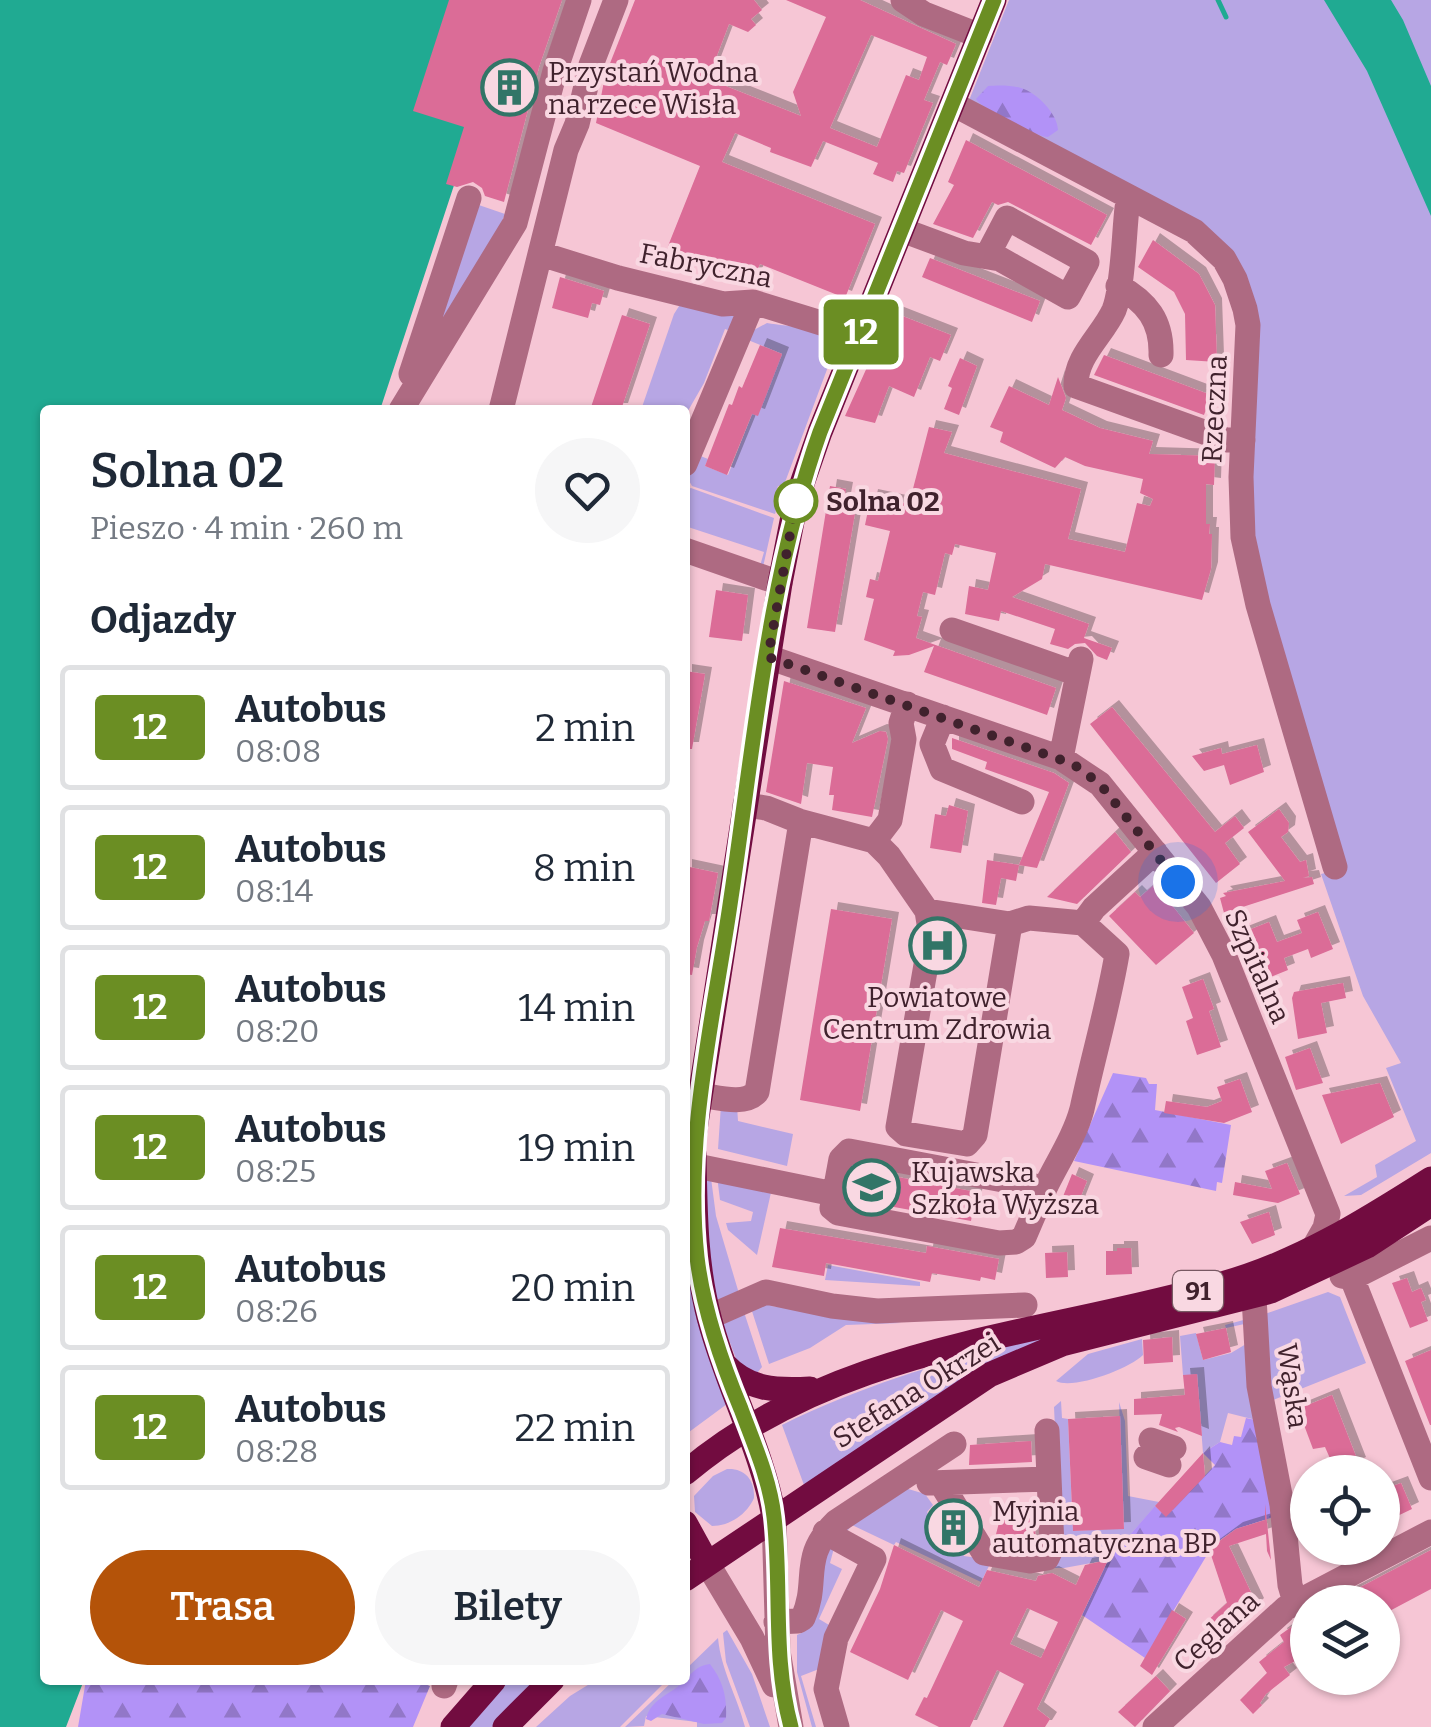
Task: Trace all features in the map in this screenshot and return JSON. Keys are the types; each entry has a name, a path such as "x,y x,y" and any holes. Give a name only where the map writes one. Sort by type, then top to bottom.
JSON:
{"main road":[{"path":"690,1156 790,526 804,476 994,0"},
{"path":"690,1178 697,1257 709,1317 748,1426 774,1517"},
{"name":"Stefana Okrzei","path":"774,1517 970,1386 1005,1367 1062,1344 1254,1296 1313,1261 1431,1179"},
{"name":"Stefana Okrzei","path":"748,1426 825,1386 885,1364 1226,1284 1367,1246 1431,1204"},
{"path":"724,1364 735,1376 757,1387 791,1390 825,1386"},
{"name":"91","path":"690,1469 748,1426"},
{"name":"91","path":"690,1575 774,1517"},
{"path":"690,1532 707,1563"},
{"path":"461,1718 490,1685"},
{"path":"506,1727 547,1685"}],"street":[{"path":"403,405 515,222 554,71 579,0"},
{"path":"902,0 924,14 980,36"},
{"path":"501,405 607,3"},
{"name":"Rzeczna","path":"953,104 1194,232 1224,259 1236,279 1245,309 1247,360 1240,477 1243,536 1258,605 1335,868"},
{"path":"402,405 469,198"},
{"path":"1131,198 1114,309 1086,352 1076,386 1226,440 1243,440"},
{"name":"Fabryczna","path":"515,222 543,248 618,278 722,304 753,302 860,334"},
{"path":"902,230 964,253 987,256"},
{"path":"1118,286 1153,316 1162,342 1161,356"},
{"path":"690,452 753,302"},
{"path":"690,552 780,583"},
{"path":"952,630 1080,666 1062,758"},
{"name":"Szpitalna","path":"768,657 1062,758 1100,784 1199,908 1217,941 1328,1214"},
{"path":"874,841 890,820 904,739 901,722 907,704"},
{"path":"943,716 932,744 942,769 1022,802"},
{"path":"745,805 874,841 927,911 930,936 898,1128 906,1134 967,1144 975,1135 1010,924"},
{"path":"694,1114 744,1100 756,1092 801,822"},
{"path":"1082,923 1155,852"},
{"path":"927,911 1010,924 1028,918 1082,923 1117,954 1105,1023 1084,1089 1082,1109 1024,1237 1008,1244 838,1213 832,1208 841,1158 849,1150 1045,1188"},
{"path":"690,1167 834,1194"},
{"path":"1374,1216 1344,1218 1328,1214 1313,1261 1352,1278 1431,1478"},
{"path":"1352,1278 1431,1238"},
{"path":"1352,1278 1367,1246"},
{"name":"Stefana Okrzei","path":"709,1317 766,1292 877,1311 1025,1305"},
{"name":"Wąska","path":"1254,1296 1259,1386 1282,1505 1290,1591"},
{"path":"942,1485 984,1552 1034,1562 1047,1558 1052,1547 1047,1430"},
{"path":"776,1622 803,1618 811,1561 825,1532 954,1444"},
{"path":"902,1479 942,1485 1049,1479"},
{"path":"774,1517 776,1622 790,1722"},
{"path":"825,1532 874,1559 836,1638 826,1690 836,1727"},
{"name":"Ceglana","path":"1328,1585 1431,1532"},
{"path":"707,1563 752,1638 790,1722"},
{"name":"Ceglana","path":"1154,1727 1290,1606"},
{"path":"461,1718 479,1685"}],"shaded area":[{"path":"0,0 515,0 382,405 40,405 40,1685 82,1685 66,1727 0,1727"},
{"path":"1009,0 1431,0 1431,1153 1361,1195 1344,1196 1377,1177 1375,1165 1416,1141 1386,1068 1401,1063 1363,996 1321,874 1341,869 1251,540 1238,272 968,103"},
{"path":"1324,0 1391,0 1403,20 1431,86 1431,216 1367,71"},
{"path":"473,203 505,214 484,267 432,349"},
{"path":"681,303 735,316 736,333 725,329 690,407 643,405"},
{"path":"767,323 816,331 835,348 784,485 778,486 775,514 690,482 698,455 708,459 705,466 728,475 782,354 748,340 754,330"},
{"path":"690,488 774,518 763,567 760,566 764,552 690,528"},
{"path":"721,1105 737,1106 738,1121 793,1134 787,1166 718,1149"},
{"path":"717,1176 772,1188 757,1255 728,1230 726,1223 751,1221 753,1212 720,1200"},
{"path":"711,1178 716,1216 740,1297 717,1300 712,1291 705,1182"},
{"path":"828,1265 920,1282 920,1286 825,1280"},
{"path":"690,1283 699,1322 727,1404 690,1431"},
{"path":"1328,1292 1340,1297 1366,1363 1268,1402 1262,1315"},
{"path":"768,1299 771,1306 901,1323 846,1325 810,1348 769,1364 750,1305"},
{"path":"743,1309 762,1367 757,1373 738,1364 723,1324"},
{"path":"1251,1318 1260,1421 1228,1413 1220,1442 1203,1453 1197,1375 1183,1375 1180,1336 1196,1333 1203,1360 1231,1353 1246,1344 1249,1323 1226,1328 1225,1325"},
{"path":"1065,1330 804,1485 782,1425 886,1382"},
{"path":"1142,1339 1143,1355 1126,1366 1075,1383 1056,1381 1088,1354"},
{"path":"1061,1401 1062,1418 1068,1419 1073,1531 1124,1528 1119,1402 1125,1421 1128,1496 1159,1502 1108,1560 1043,1568 1061,1556 1054,1407"},
{"path":"727,1469 748,1476 754,1498 737,1518 712,1526 695,1512 694,1496 713,1476"},
{"path":"905,1488 925,1494 933,1505 927,1512 934,1523 940,1520 944,1526 934,1532 943,1547 955,1541 964,1556 992,1560 981,1582 852,1525 845,1534 838,1531"},
{"path":"834,1548 830,1563 842,1569 819,1619 829,1625 819,1669 801,1676 816,1727 812,1727 797,1672 797,1635 806,1630 816,1611 819,1552"},
{"path":"727,1630 752,1674 770,1727 750,1727 726,1662 723,1633"},
{"path":"718,1638 745,1727 697,1727 697,1722 646,1716 644,1726 625,1727 669,1685 690,1685 690,1665"},
{"path":"504,1685 532,1685 492,1727 466,1727"},
{"path":"588,1685 662,1685 620,1727 536,1727"}],"green space":[{"path":"988,86 1027,90 1045,104 1058,130 1048,137 1041,135 988,109 976,99"},
{"path":"1113,1073 1146,1078 1149,1084 1157,1084 1155,1110 1231,1125 1222,1183 1217,1182 1216,1191 1074,1161"},
{"path":"1246,1418 1260,1421 1277,1516 1236,1529 1213,1545 1145,1658 1082,1615 1108,1560 1155,1506 1166,1516 1215,1465 1203,1453 1220,1442 1232,1445 1234,1436 1241,1437"},
{"path":"710,1664 721,1683 726,1718 722,1723 704,1724 662,1714 651,1721 646,1719 656,1702 679,1685 690,1685 690,1675"},
{"path":"85,1685 430,1686 413,1727 78,1727"}],"building":[{"name":"Przystań Wodna na rzece Wisła","path":"449,0 562,0 539,67 504,202 485,196 473,182 457,187 446,184 464,127 413,111"},
{"path":"635,0 754,0 762,10 751,19 756,25 748,32 729,24 708,79 801,116 793,92 826,17 786,0 860,0 956,44 947,65 940,62 924,100 933,103 904,173 897,171 893,182 873,174 878,163 823,141 811,167 770,152 771,148 735,133 722,162 875,224 845,298 760,264 753,280 668,246 700,166 596,123 605,76","holes":["871,35 927,57 919,80 906,75 877,147 830,128"]},
{"path":"966,140 1107,215 1091,245 1008,202 992,202 973,238 933,224 954,185 948,182"},
{"path":"1153,240 1199,274 1215,305 1217,362 1186,360 1185,314 1174,292 1138,267"},
{"path":"930,258 1040,301 1032,322 922,277"},
{"path":"560,277 604,291 600,305 592,303 588,318 552,308"},
{"path":"892,312 951,335 940,361 930,357 914,397 889,386 875,423 845,416"},
{"path":"622,315 650,324 623,405 592,405"},
{"path":"760,345 782,354 758,416 752,414 727,475 705,466 729,404 732,405 739,386 742,388"},
{"path":"1104,355 1211,395 1204,415 1094,375"},
{"path":"960,358 977,366 959,415 944,409 952,388 948,386"},
{"path":"1058,377 1066,398 1062,410 1100,428 1153,441 1149,454 1215,456 1214,485 1206,484 1206,524 1210,524 1212,534 1211,569 1202,600 1045,564 1042,579 1012,597 1089,624 1084,638 1112,648 1107,660 1085,643 1068,649 1050,644 1055,629 1001,611 999,621 965,614 969,586 988,590 996,553 955,544 952,555 945,553 935,595 923,592 916,638 1056,688 1047,715 924,672 934,646 893,656 895,651 864,640 874,599 866,597 870,579 878,581 890,531 865,525 871,496 909,504 929,427 952,432 944,453 1081,489 1068,539 1125,552 1137,503 1150,506 1153,499 1140,493 1143,479 1085,466 1065,457 1055,468 1000,442 1003,432 990,427 1009,386 1049,405"},
{"path":"830,486 846,489 842,511 855,513 835,632 807,628"},
{"path":"716,590 748,595 742,641 709,637"},
{"path":"690,672 705,674 690,749"},
{"path":"784,681 866,708 852,743 886,732 888,739 872,817 832,810 834,795 829,795 833,767 807,763 801,804 766,792"},
{"path":"1112,707 1215,832 1235,816 1244,828 1225,843 1240,864 1216,883 1090,724"},
{"path":"952,738 1054,773 1069,783 1037,868 1019,865 1049,792 985,769 987,762 952,749"},
{"path":"1257,745 1264,772 1230,785 1224,765 1204,771 1192,756 1221,748 1222,754"},
{"path":"949,805 968,811 961,853 930,848 935,814 946,816"},
{"path":"1279,809 1289,823 1288,832 1281,837 1300,862 1306,860 1309,876 1303,878 1312,877 1314,884 1224,913 1220,898 1226,896 1223,893 1285,881 1248,832"},
{"path":"1115,832 1131,852 1077,904 1047,897"},
{"path":"987,860 1019,865 1016,881 1001,878 996,905 982,903"},
{"path":"690,867 718,873 709,921 705,921 692,975"},
{"path":"1155,884 1194,933 1156,965 1109,916 1135,892 1140,897"},
{"path":"831,909 892,919 860,1111 800,1100"},
{"path":"1318,912 1333,949 1311,958 1308,949 1284,958 1288,970 1261,981 1255,966 1249,968 1236,935 1269,922 1277,942 1302,933 1297,920"},
{"path":"1203,979 1221,1047 1197,1055 1186,1021 1193,1018 1182,987"},
{"path":"1343,983 1346,998 1321,1003 1327,1033 1298,1039 1294,992"},
{"path":"1310,1048 1323,1083 1296,1090 1285,1057"},
{"path":"1240,1079 1252,1112 1224,1123 1164,1113 1166,1101 1207,1107 1222,1101 1217,1087"},
{"path":"1380,1083 1394,1117 1341,1144 1322,1095"},
{"path":"1287,1163 1300,1194 1278,1203 1233,1195 1235,1182 1272,1189 1265,1171"},
{"path":"856,1169 976,1192 971,1221 850,1199"},
{"path":"1072,1174 1087,1181 1075,1211 1060,1204"},
{"path":"1269,1212 1275,1235 1252,1244 1240,1222"},
{"path":"780,1228 926,1253 927,1246 999,1259 995,1280 932,1273 930,1282 826,1263 824,1276 772,1267"},
{"path":"1131,1248 1132,1274 1106,1275 1106,1251"},
{"path":"1067,1252 1068,1277 1046,1278 1045,1253"},
{"path":"1407,1278 1412,1292 1421,1288 1428,1321 1410,1328 1392,1283"},
{"path":"1226,1328 1231,1352 1203,1360 1196,1334"},
{"path":"1172,1337 1173,1362 1144,1364 1143,1340"},
{"path":"1431,1350 1431,1425 1430,1425 1405,1361"},
{"path":"1197,1374 1202,1436 1179,1427 1175,1428 1178,1432 1159,1425 1162,1414 1134,1415 1134,1399 1185,1395 1183,1375"},
{"path":"1332,1395 1355,1455 1329,1455 1325,1447 1313,1449 1298,1409"},
{"path":"1120,1416 1124,1529 1073,1531 1068,1419"},
{"path":"1031,1441 1032,1462 969,1465 970,1445"},
{"path":"1203,1453 1205,1476 1166,1517 1155,1506"},
{"path":"1400,1483 1412,1509 1400,1515"},
{"path":"1265,1504 1271,1560 1266,1534 1229,1546 1257,1605 1222,1637 1206,1622 1227,1603 1210,1552 1206,1551 1236,1529 1265,1520"},
{"path":"1009,1509 1034,1513 1036,1544 995,1538 1001,1515"},
{"path":"894,1545 979,1587 987,1570 1036,1581 1038,1576 1052,1573 1076,1585 1085,1565 1108,1560 1037,1709 1050,1719 1045,1727 1003,1727 1024,1684 997,1670 970,1727 939,1727 915,1715 963,1621 941,1610 908,1680 850,1652 880,1589","holes":["1027,1608 1058,1622 1041,1658 1010,1644"]},
{"path":"1431,1550 1431,1589 1400,1605 1400,1585 1364,1585"},
{"path":"1172,1610 1186,1619 1152,1675 1140,1666"},
{"path":"1290,1628 1290,1664 1284,1667 1290,1675 1266,1694 1253,1714 1240,1700 1267,1673 1259,1662 1284,1642 1280,1635"},
{"path":"1156,1676 1170,1691 1135,1727 1118,1712"}],"waterway":[{"path":"1218,0 1226,17"}],"tunnel":[{"path":"942,1512 961,1542"}],"bus line":[{"name":"12","path":"791,1727 778,1651 774,1517 761,1464 724,1364 702,1289 697,1257 694,1136 772,627 796,501 820,432 994,0"}],"place":[{"name":"Przystań Wodna na rzece Wisła","path":"509,88"},
{"name":"Solna 02","path":"796,501"},
{"name":"Powiatowe Centrum Zdrowia","path":"937,946"},
{"name":"Kujawska Szkoła Wyższa","path":"872,1188"},
{"name":"Myjnia automatyczna BP","path":"953,1527"}],"route":[{"path":"796,501 768,657 1073,764 1100,784 1178,882"}]}
